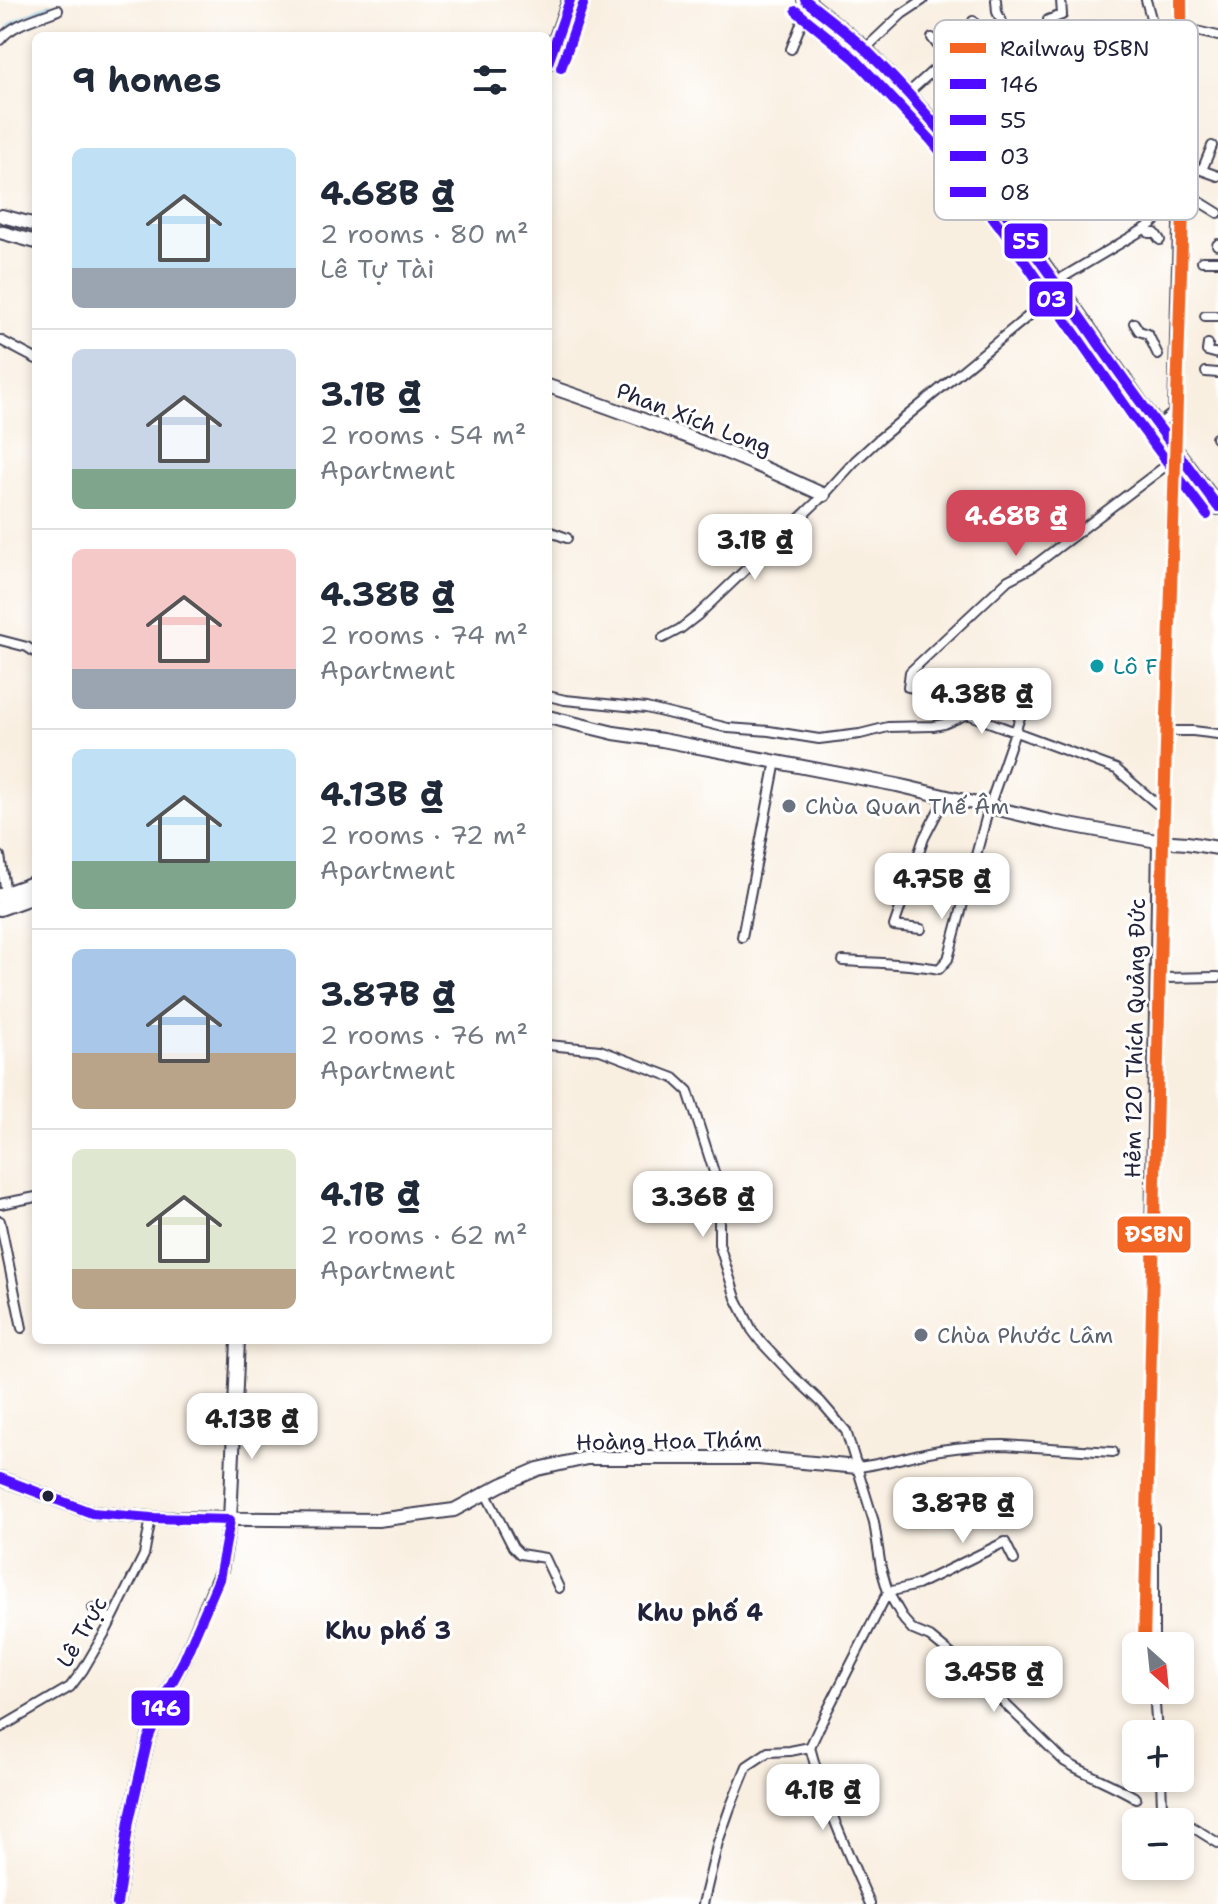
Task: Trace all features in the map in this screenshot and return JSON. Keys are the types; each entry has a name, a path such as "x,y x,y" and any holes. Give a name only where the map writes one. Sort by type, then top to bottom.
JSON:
{"main road":[{"path":"551,32 561,0"},
{"path":"552,52 570,0"},
{"path":"811,3 865,49 934,124"},
{"path":"1012,220 1218,507"},
{"path":"2,900 32,885"},
{"path":"2,900 32,896"}],"street":[{"path":"865,49 902,14 923,0"},
{"path":"996,0 1001,20"},
{"path":"1048,20 1062,15 1061,0"},
{"path":"1146,0 1152,20"},
{"path":"791,49 811,3"},
{"path":"0,40 17,26 58,10"},
{"path":"1198,31 1218,36"},
{"path":"907,94 934,70"},
{"path":"1202,170 1212,146"},
{"path":"1198,169 1218,176"},
{"path":"1198,201 1218,215"},
{"path":"1020,231 1035,220"},
{"path":"663,638 698,615 879,439 1058,286 1154,220"},
{"path":"1158,425 1173,413 1178,220"},
{"path":"0,223 32,225"},
{"path":"0,223 32,240"},
{"path":"1146,228 1160,240"},
{"path":"1202,261 1218,261"},
{"path":"1205,316 1218,316"},
{"path":"1134,323 1139,331 1148,334 1158,355"},
{"path":"0,340 32,357"},
{"path":"1208,344 1207,351 1218,354"},
{"path":"1206,372 1218,373"},
{"name":"Phan Xích Long","path":"552,387 735,455 824,495"},
{"path":"843,961 911,964 939,969 948,959 989,807 1025,703 908,687 910,672 1008,580 1031,568 1172,461"},
{"path":"552,532 567,538"},
{"path":"0,640 32,650"},
{"path":"552,697 646,708 728,728 819,739 888,727 933,726 967,714 1116,769 1157,804"},
{"path":"552,718 614,733 776,761 946,796 1053,822 1157,841 1218,848"},
{"path":"1174,731 1218,734"},
{"path":"742,937 776,761"},
{"path":"921,929 894,926 924,838 946,796"},
{"name":"Hẻm 120 Thích Quảng Đức","path":"1150,1236 1157,841"},
{"path":"0,856 2,900"},
{"path":"1164,978 1218,977"},
{"path":"552,1045 600,1050 674,1078 688,1091 714,1172 719,1209 719,1244 736,1298 752,1330 846,1431 874,1522 888,1592 904,1620 913,1630 930,1637 969,1669 1064,1761 1136,1798"},
{"path":"1151,1089 1162,1091"},
{"path":"0,1204 32,1198"},
{"path":"0,1221 22,1328"},
{"path":"117,1904 132,1807 148,1739 219,1579 230,1520 238,1344"},
{"name":"Hoàng Hoa Thám","path":"0,1478 92,1513 230,1520 378,1520 454,1510 538,1469 587,1458 758,1458 858,1467 939,1450 987,1445 1113,1452"},
{"path":"486,1494 513,1547 520,1554 545,1558 559,1588"},
{"name":"Lê Trực","path":"0,1728 70,1687 83,1670 144,1555 151,1518"},
{"path":"1154,1527 1154,1632"},
{"path":"870,1904 844,1843 810,1747 888,1592 917,1585 1005,1542 1014,1560"},
{"path":"93,1608 111,1619"},
{"path":"703,1904 718,1842 747,1766 768,1752 810,1747"},
{"path":"1161,1792 1162,1808 1218,1843"}],"waterway":[{"path":"9,27 51,4"}],"rail line":[{"name":"ĐSBN","path":"1181,0 1181,20"},
{"name":"ĐSBN","path":"1144,1632 1163,842 1183,220"}],"transit line":[{"name":"55","path":"552,52 570,0"},
{"name":"55","path":"805,0 866,50 934,123"},
{"name":"08","path":"561,68 583,5"},
{"name":"03","path":"796,11 855,59 934,144"},
{"name":"03","path":"995,220 1132,415 1207,515"},
{"name":"55","path":"1010,220 1218,507"},
{"name":"146","path":"0,1478 92,1513 230,1520"},
{"name":"146","path":"117,1904 129,1821 148,1739 219,1579 230,1520"}],"place":[{"name":"Lô F","path":"1097,666"},
{"name":"Chùa Quan Thế Âm","path":"789,806"},
{"name":"Chùa Phước Lâm","path":"921,1335"}],"district":[{"name":"Khu phố 4","path":"700,1613"},
{"name":"Khu phố 3","path":"388,1631"}]}
